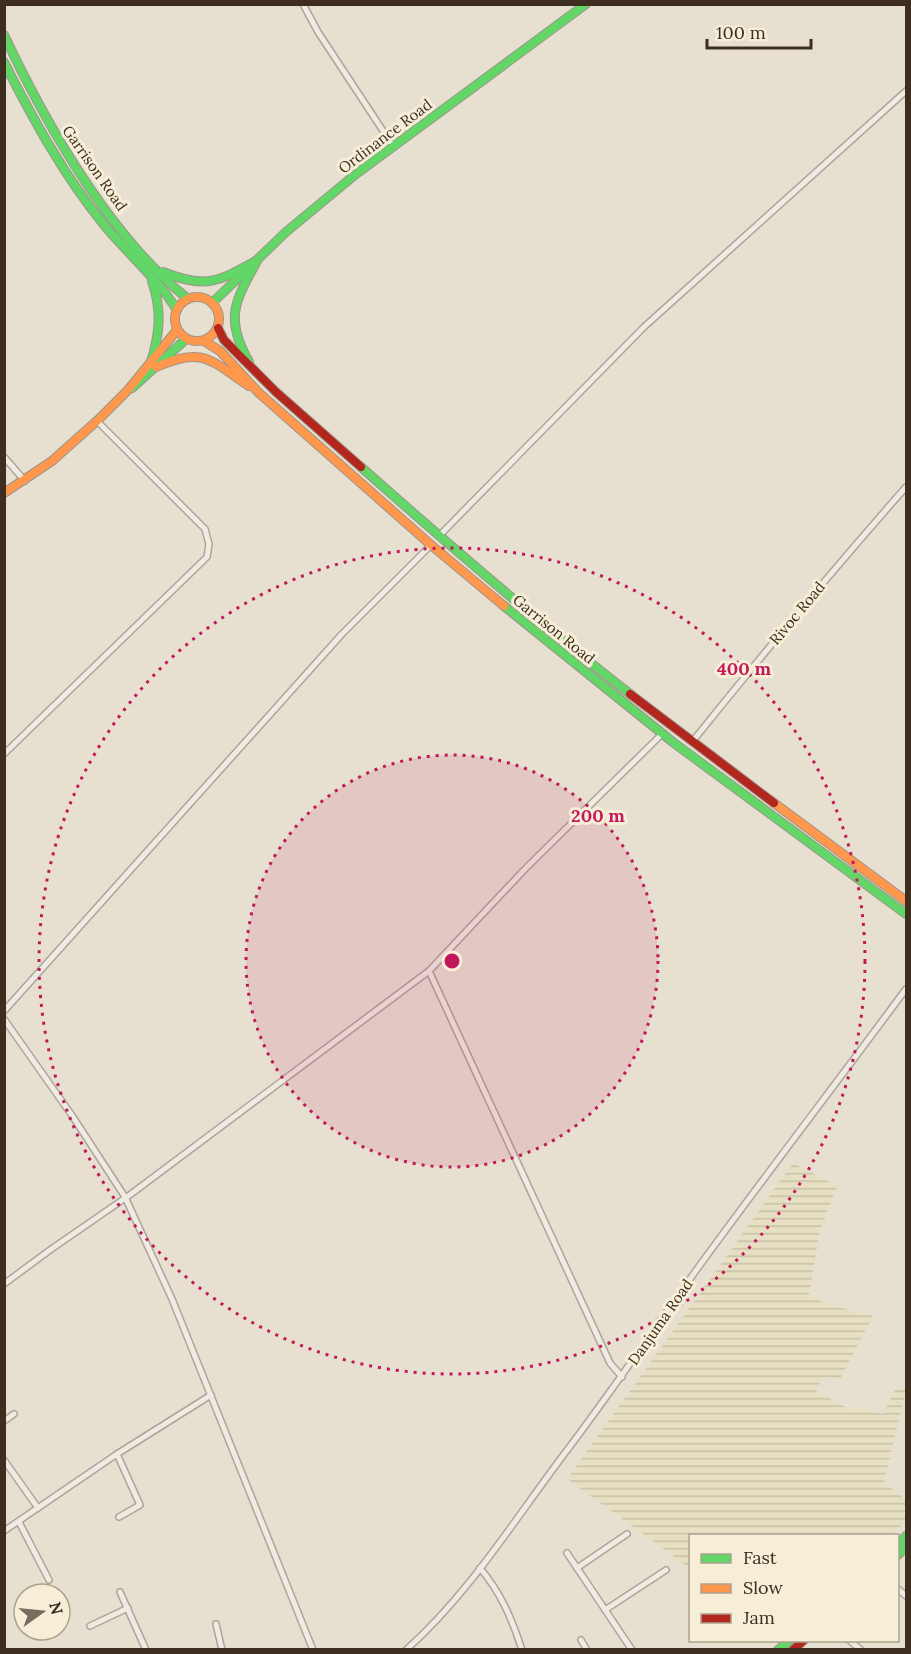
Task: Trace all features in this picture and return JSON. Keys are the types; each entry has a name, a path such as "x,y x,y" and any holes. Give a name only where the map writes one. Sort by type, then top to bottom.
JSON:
{"main road":[{"name":"Ordinance Road","path":"212,303 301,218 393,146 586,4"},
{"name":"Garrison Road","path":"4,35 43,115 77,170 115,221 157,270 188,299"},
{"name":"Garrison Road","path":"4,62 36,122 81,194 104,225 163,289 177,310"},
{"path":"157,270 179,280 211,282 220,280 257,261"},
{"path":"257,261 236,300 233,316 235,333 258,375"},
{"path":"150,277 159,303 161,323 154,364"},
{"path":"202,297 212,303 218,311 218,328 210,338 204,341 196,342 186,339 177,330 175,323 177,310 188,299 202,297"},
{"name":"Garrison Road","path":"218,328 224,340 258,375 439,536 596,668 906,901"},
{"path":"154,364 177,330"},
{"path":"4,493 52,461 97,421 154,364 186,339"},
{"name":"Garrison Road","path":"204,341 220,351 259,393 431,545 662,734 906,914"},
{"path":"154,364 193,354 204,356 259,393"}],"street":[{"path":"303,4 318,32 393,146"},
{"path":"439,536 644,327 906,91"},
{"path":"4,754 207,557 209,544 205,529 97,421"},
{"path":"4,457 25,480"},
{"name":"Rivoc Road","path":"692,742 778,634 906,487"},
{"path":"4,1011 342,634 431,545"},
{"path":"4,1284 429,971 525,869 662,734"},
{"path":"429,971 610,1363 622,1377"},
{"name":"Danjuma Road","path":"406,1650 453,1602 480,1568 906,989"},
{"path":"4,1019 73,1117 125,1197 172,1299 212,1395 313,1650"},
{"path":"5,1531 117,1454 212,1395"},
{"path":"4,1421 14,1414"},
{"path":"117,1454 140,1505 118,1517"},
{"path":"4,1460 38,1508"},
{"path":"19,1522 49,1580"},
{"path":"577,1568 627,1534"},
{"path":"567,1554 632,1650"},
{"path":"480,1568 501,1597 522,1650"},
{"path":"605,1610 666,1570"},
{"path":"120,1592 146,1650"},
{"path":"90,1626 128,1608"},
{"path":"216,1624 222,1650"},
{"path":"581,1640 586,1650"}],"shaded area":[{"path":"793,1163 837,1186 819,1234 809,1296 829,1305 873,1316 840,1379 823,1377 816,1391 849,1409 866,1409 882,1414 897,1387 906,1390 884,1482 906,1500 906,1521 893,1534 689,1534 689,1567 567,1479"}],"traffic: fast":[{"path":"212,303 286,232 356,174 586,4"},
{"path":"4,35 40,106 82,177 132,244 188,299"},
{"path":"4,62 38,126 76,187 105,226 152,277 177,310"},
{"path":"163,272 190,280 211,281 256,261"},
{"path":"249,362 237,334 235,311 243,288 257,261"},
{"path":"151,362 159,322 152,281"},
{"path":"132,388 186,339"},
{"path":"361,467 494,583 630,694"},
{"path":"504,606 674,743 906,914"},
{"path":"899,1544 906,1536"},
{"path":"899,1554 906,1546"},
{"path":"778,1650 788,1642"}],"traffic: slow":[{"path":"197,297 206,298 213,303 218,310 219,319 218,328 213,335 206,340 197,341 188,340 181,335 176,328 175,319 176,310 181,303 188,298 197,297"},
{"path":"4,493 52,461 99,419 128,390 177,330"},
{"path":"204,341 220,351 259,393 431,545 504,606"},
{"path":"156,367 185,357 206,359 249,386"},
{"path":"774,803 906,901"}],"traffic: jam":[{"path":"218,328 224,340 276,392 361,467"},
{"path":"630,694 774,803"},
{"path":"793,1650 802,1642"}]}
